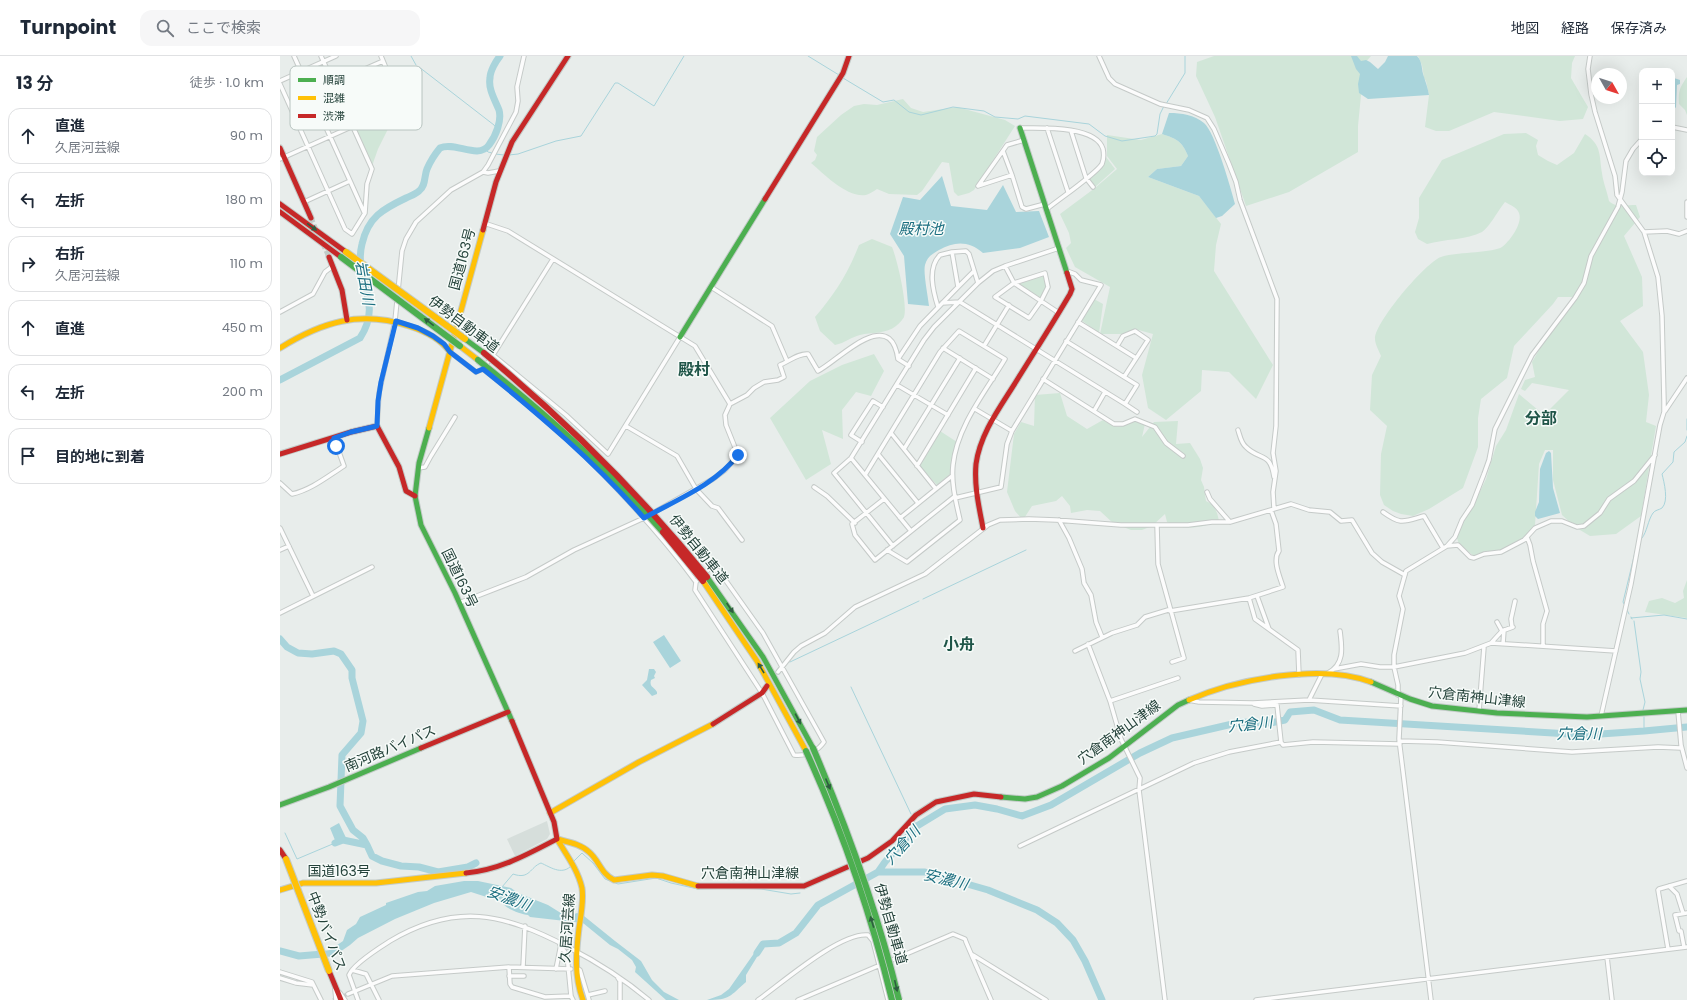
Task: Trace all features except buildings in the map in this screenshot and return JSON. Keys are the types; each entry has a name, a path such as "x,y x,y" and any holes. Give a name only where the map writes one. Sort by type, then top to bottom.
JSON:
{"main road":[{"name":"国道163号","path":"280,890 303,883 376,883 476,872 510,863 558,839 550,813 508,712 459,603 421,525 416,496 418,468 499,171 512,142 521,127 568,56"},
{"path":"680,337 843,73 849,56"},
{"path":"983,528 977,493 976,475 978,456 987,430 1059,313 1072,289 1020,128"},
{"path":"280,148 282,158 311,218"},
{"name":"伊勢自動車道","path":"280,204 521,393 563,429 605,469 669,539 763,657 841,813 868,886 899,1000"},
{"name":"伊勢自動車道","path":"280,212 466,339 526,388 595,450 643,499 702,580"},
{"path":"329,257 351,319"},
{"path":"280,348 315,329 332,323 351,319 375,318 418,328 444,344 450,352"},
{"path":"280,454 351,432 377,426 398,467 406,491 408,494 416,496"},
{"name":"穴倉南神山津線","path":"558,839 572,843 590,852 604,873 614,880 652,875 663,876 701,887 733,885 789,887 804,886 868,858 892,841 920,811 936,802 966,794 981,794 1014,799 1037,797 1062,786 1126,748 1178,705 1187,700 1198,695 1265,679 1299,675 1325,674 1357,678 1426,706 1479,711 1559,716 1601,716 1678,712 1687,710"},
{"path":"550,813 639,762 719,720 762,693 767,686"},
{"name":"南河路バイパス","path":"280,805 329,787 508,712"},
{"name":"伊勢自動車道","path":"810,749 862,888 892,1000"},
{"name":"久居河芸線","path":"558,839 577,872 582,886 582,903 576,951 576,972 578,987 586,998"},
{"name":"中勢バイパス","path":"280,850 286,859 301,895 341,1000"}],"street":[{"path":"294,56 299,66"},
{"path":"321,56 326,66"},
{"path":"314,66 336,56"},
{"path":"381,56 385,66"},
{"path":"377,426 378,401 393,321 402,251 411,229 416,222 454,187 483,172 516,112 518,101 517,87 524,56"},
{"path":"1075,651 1102,637 1137,625 1145,617 1168,610 1170,611 1250,598 1283,587 1277,567 1277,555 1279,551 1273,509 1273,492 1276,468 1273,453 1276,426 1277,299 1240,200 1236,182 1212,125 1206,118 1189,110 1160,104 1115,84 1109,78 1099,56"},
{"path":"1590,56 1588,69 1591,94 1595,112 1614,170 1617,195 1644,232 1658,277 1661,296 1664,412"},
{"path":"372,66 383,61"},
{"path":"290,77 280,82 290,105"},
{"path":"1003,151 1022,207 1026,208 1046,206 1068,192 1101,165 1103,160 1103,150 1099,142 1089,135 1082,132 1047,128 1020,128"},
{"path":"1047,128 1068,192"},
{"path":"1675,128 1687,130"},
{"path":"301,130 345,229 352,234 365,213 367,184 372,169 354,130"},
{"path":"327,130 365,213"},
{"path":"282,158 345,130"},
{"path":"1070,131 1086,178 1093,187"},
{"path":"1012,175 978,186 1007,145 1024,140"},
{"path":"1431,1000 1399,742 1401,708 1394,667 1395,647 1403,609 1399,596 1405,581 1406,571 1447,546 1455,537 1462,520 1472,505 1488,464 1495,429 1532,355 1581,289 1587,276 1591,256 1615,213 1620,200 1626,161 1633,149 1641,140"},
{"path":"483,172 488,173 499,171"},
{"path":"304,202 350,181"},
{"path":"1687,202 1687,217"},
{"path":"484,223 508,231 695,346 730,404"},
{"path":"1644,232 1666,231 1679,234 1687,231"},
{"path":"893,546 834,473 852,458 928,334 978,283 993,271 1059,248"},
{"path":"938,307 934,294 933,265 939,256 964,250 968,252 978,283"},
{"path":"952,252 958,287"},
{"path":"450,352 476,372 483,369 553,259"},
{"path":"280,312 313,294 325,272 333,266"},
{"path":"1005,266 1014,283 1059,313"},
{"path":"898,359 915,332 974,271"},
{"path":"884,499 852,524 855,535 875,560 955,497 1001,488 1006,449 1012,431 1101,285 1081,280 1074,274 1067,271"},
{"path":"1045,273 1048,287 1041,301 1029,318 995,297 1014,283 1045,273"},
{"path":"711,287 772,326 787,361"},
{"path":"942,303 960,302 1137,412"},
{"path":"984,346 1009,305"},
{"path":"459,320 490,344 493,348 493,355"},
{"path":"1078,322 1136,358"},
{"path":"865,475 943,348 959,331 1005,359 965,427 956,449 952,476 960,520 907,562 887,550"},
{"path":"1117,346 1123,336 1135,331 1148,340 1124,377"},
{"path":"459,603 526,577 574,550 644,518 696,489 725,470 738,455 726,425 725,415 730,404 747,395 754,388 764,382 778,380 784,377 780,365 787,361 804,353 808,354 818,371 866,338 877,336 884,337 891,341 895,347 898,359 909,366"},
{"path":"493,355 566,415 608,454 680,337"},
{"path":"1066,341 1137,385 1125,404"},
{"path":"943,348 993,379"},
{"path":"904,449 960,358"},
{"path":"917,466 976,368"},
{"path":"483,369 523,400 587,457 678,557 702,580"},
{"path":"1601,716 1631,584 1656,454 1660,425 1664,412 1687,378"},
{"path":"1043,379 1117,425 1135,419 1153,426 1166,443 1182,456"},
{"path":"897,384 948,415"},
{"path":"1094,411 1105,392"},
{"path":"862,442 851,435 872,401 883,407"},
{"path":"975,409 1012,431"},
{"path":"418,468 425,467 455,417"},
{"path":"626,426 677,456 696,489 712,506 718,508 742,540"},
{"path":"1238,430 1245,446 1250,451 1265,458 1269,462 1275,480"},
{"path":"891,433 936,489"},
{"path":"280,484 292,494 298,493 327,478 344,466 334,438"},
{"path":"878,454 918,503"},
{"path":"1447,546 1458,546 1470,557 1474,558 1484,554 1501,552 1520,542 1535,528 1551,521 1562,521 1577,527 1584,526 1600,513 1609,499 1634,481 1656,454"},
{"path":"852,458 911,532"},
{"path":"900,518 952,476"},
{"path":"814,487 827,496 854,523"},
{"path":"1207,492 1210,499 1230,522"},
{"path":"778,672 800,646 825,633 855,608 925,574 983,528 1000,520 1058,520 1120,525 1188,525 1212,522 1230,522 1291,504 1309,510 1330,512 1341,521 1352,520 1372,553 1382,562 1405,575"},
{"path":"1383,512 1400,521 1424,516 1443,548"},
{"path":"1058,520 1069,538 1082,570 1084,582 1091,595 1094,617 1102,637"},
{"path":"1157,525 1158,564 1170,611 1179,634 1184,658 1172,662"},
{"path":"280,528 313,596"},
{"path":"1527,537 1546,608 1543,624 1543,646"},
{"path":"280,550 289,546"},
{"path":"280,612 372,567"},
{"path":"710,568 719,571 763,633 824,742 820,748 803,756 794,755 762,693 695,590 702,580 710,568"},
{"path":"1257,596 1269,629"},
{"path":"1250,598 1255,619 1298,650 1299,675"},
{"path":"1309,700 1325,674 1334,669 1361,664 1394,667 1484,647 1491,643 1503,631 1513,627 1510,621 1515,601"},
{"path":"1497,622 1503,631 1503,644"},
{"path":"1334,669 1341,658 1340,631"},
{"path":"1491,643 1616,651"},
{"path":"1088,644 1126,748 1140,778 1139,790 1165,1000"},
{"path":"1479,711 1484,647"},
{"path":"1110,701 1178,678"},
{"path":"1187,700 1199,702 1253,703 1309,700 1401,708"},
{"path":"1253,703 1262,706 1277,705 1280,741 1283,745 1313,742 1438,742 1572,752 1687,746"},
{"path":"1678,712 1681,746 1687,768"},
{"path":"1020,846 1194,763 1229,752 1280,741"},
{"path":"1668,949 1658,890 1687,881"},
{"path":"1256,1000 1686,947 1681,931 1679,931 1675,915 1685,913 1677,894 1669,886"},
{"path":"358,1000 349,976 352,970 369,954 415,928 433,921 467,916 482,916 508,920 576,951 616,975 649,1000"},
{"path":"523,967 524,926"},
{"path":"1681,931 1687,930"},
{"path":"758,1000 823,953 862,934 868,935 872,938 888,1000"},
{"path":"798,1000 953,934 965,939 991,1000"},
{"path":"556,969 561,944"},
{"path":"509,968 510,984 512,987 545,997 572,998 570,969 567,955 561,944"},
{"path":"972,955 1046,1000"},
{"path":"1607,957 1612,1000"},
{"path":"348,994 392,976 523,967 570,969"},
{"path":"578,969 580,970 586,998"},
{"path":"352,970 366,974 379,1000"},
{"path":"280,972 312,982 321,1000"},
{"path":"616,975 620,981 620,1000"},
{"path":"509,976 524,976"},
{"path":"280,978 296,983 313,985"},
{"path":"334,982 336,1000"},
{"path":"334,982 345,1000"},
{"path":"586,998 605,991"},
{"path":"586,998 590,1000"}],"shaded area":[{"path":"547,821 550,834 547,839 515,856 507,839"}],"green space":[{"path":"1214,56 1371,56 1364,64 1358,126 1358,152 1289,192 1246,206 1215,117 1196,76 1197,62"},
{"path":"1418,56 1575,56 1572,63 1571,78 1588,107 1583,119 1560,121 1494,112 1449,131 1436,131 1425,127 1429,95 1422,65"},
{"path":"1687,77 1687,115 1685,110 1679,104 1679,92"},
{"path":"903,99 911,108 923,112 957,107 1005,120 1015,126 974,190 958,196 954,192 949,163 942,162 922,191 917,195 889,194 877,189 866,195 859,195 851,193 836,184 811,163 815,160 817,155 814,151 817,137 841,115 854,106 864,104 877,105"},
{"path":"356,130 388,130 378,149 372,166"},
{"path":"1526,133 1538,140 1536,146 1538,155 1557,165 1574,153 1585,134 1594,142 1599,151 1609,201 1614,205 1636,205 1640,217 1624,236 1642,277 1643,306 1620,321 1643,352 1649,395 1646,422 1656,426 1641,516 1616,534 1590,536 1575,527 1562,515 1553,480 1553,450 1545,450 1539,464 1535,525 1523,539 1501,551 1484,552 1474,556 1459,544 1457,538 1463,522 1472,508 1486,479 1496,446 1506,430 1519,394 1544,415 1569,390 1532,383 1525,391 1521,389 1525,380 1535,377 1532,362 1546,338 1576,300 1573,297 1558,297 1514,346 1507,378 1481,399 1478,418 1478,447 1463,488 1429,509 1413,516 1393,511 1384,505 1380,495 1381,454 1387,426 1370,410 1372,375 1381,356 1375,339 1377,331 1391,307 1413,281 1434,261 1447,255 1497,249 1502,247 1509,241 1519,222 1520,217 1517,209 1505,202 1488,227 1476,235 1427,244 1418,239 1415,232 1419,218 1419,198 1442,160 1504,134"},
{"path":"1162,134 1172,137 1178,141 1184,147 1188,156 1181,166 1157,169 1148,177 1199,196 1221,224 1216,245 1214,271 1273,365 1256,399 1229,372 1202,370 1201,391 1166,420 1148,408 1142,375 1153,334 1135,329 1122,334 1100,334 1110,287 1075,267 1066,248 1071,243 1069,233 1060,214 1095,188 1117,169 1107,156 1107,135 1141,140"},
{"path":"1106,157 1115,169 1095,187 1089,178 1103,165"},
{"path":"872,239 892,247 897,261 905,303 904,317 901,322 892,329 860,335 835,345 820,331 815,317 829,300 840,283 859,245"},
{"path":"1045,276 1046,286 1041,298 1019,284"},
{"path":"1094,299 1103,304 1099,333 1081,320"},
{"path":"874,354 884,371 871,396 856,392 842,410 843,439 822,430 831,464 806,480 770,418 810,381 842,365"},
{"path":"1060,393 1067,416 1087,429 1103,420 1119,427 1127,423 1137,421 1145,424 1142,437 1154,422 1178,421 1176,444 1190,443 1200,459 1203,468 1201,480 1204,487 1206,501 1212,504 1219,521 1200,527 1180,527 1167,522 1165,514 1152,526 1142,530 1131,530 1113,523 1100,511 1087,510 1071,513 1070,506 1062,496 1056,501 1032,506 1023,520 1015,511 1007,492 1014,434 1021,422 1034,426 1035,395"},
{"path":"940,431 957,442 952,458 950,474 937,485 920,467 920,465"},
{"path":"1687,580 1687,618 1645,612 1649,601 1662,598 1675,603 1684,598 1683,591"}],"water":[{"path":"1351,56 1357,56 1361,61 1366,60 1378,69 1385,62 1388,56 1417,56 1421,63 1429,95 1368,99 1359,93 1358,84 1360,74 1356,69"},
{"path":"1675,78 1680,80 1680,84 1677,85 1675,108"},
{"path":"1169,113 1188,115 1200,120 1208,128 1213,137 1235,204 1222,216 1216,218 1199,196 1148,177 1157,169 1181,166 1188,156 1184,147 1178,141 1172,137 1162,134"},
{"name":"殿村池","path":"942,176 951,206 987,210 1003,185 1016,212 1039,211 1049,237 1020,248 983,253 967,244 951,245 936,251 930,256 925,265 925,279 929,306 908,304 904,256 890,234 903,197 920,200"},
{"path":"1549,451 1551,453 1553,488 1560,513 1538,519 1535,516 1535,512 1539,502 1540,469 1546,453"},
{"path":"664,635 681,661 670,668 653,642"},
{"path":"649,669 654,669 656,672 654,676 655,678 651,680 651,686 657,694 652,696 642,685 647,680"},
{"path":"339,823 347,840 353,840 352,843 342,843 337,845 330,828"},
{"path":"464,881 478,881 511,888 518,893 548,905 564,915 569,916 577,913 584,916 641,961 652,980 664,992 679,1000 666,1000 635,972 636,967 632,960 618,949 610,945 583,923 530,917 506,907 502,902 471,892 434,903 395,919 358,938 334,956 330,957 309,953 330,950 343,941 347,930 356,924 360,917 386,905 386,903 418,892 427,891 435,886"},
{"path":"762,942 763,947 746,975 746,982 733,994 725,998 707,1000 721,995 729,989"}],"waterway":[{"path":"411,56 416,65"},
{"name":"岩田川","path":"280,380 360,338 367,325 369,313 369,302 361,269 360,257 362,244 368,227 372,220 384,210 421,189 424,184 428,166 440,148 446,146 479,151 489,145 496,133 500,118 499,110 490,86 490,75 500,56"},
{"path":"509,155 518,154 556,141 581,136 615,83 618,83 654,106 684,56"},
{"path":"808,56 839,75"},
{"path":"1166,104 1185,73 1185,56"},
{"path":"422,69 494,125 497,129"},
{"path":"843,78 883,102 894,100 909,112 921,115 953,107 984,111 995,117 1018,119 1025,116 1089,124 1105,136 1122,141 1155,136 1157,134 1160,114 1164,106"},
{"path":"485,149 492,153"},
{"path":"495,154 504,155"},
{"path":"1687,419 1687,430"},
{"path":"1642,538 1653,513 1662,508 1664,505 1666,496 1662,474 1673,462 1674,452 1685,442 1687,436"},
{"path":"1624,604 1623,602 1638,540"},
{"path":"923,599 1026,550"},
{"path":"790,662 919,601"},
{"path":"1627,610 1629,614"},
{"path":"1631,618 1664,615 1687,619"},
{"path":"1634,621 1641,672 1640,679 1645,702 1643,710"},
{"path":"280,639 287,647 298,653 312,654 334,651 341,654 352,670 352,678 363,721 361,733 342,755 340,806 353,830 363,838 367,845"},
{"path":"851,687 911,814"},
{"name":"穴倉川","path":"878,872 917,826 945,809 975,805 1022,816 1051,805 1140,753 1172,738 1241,722 1270,723 1285,720 1290,712 1314,710 1340,720 1586,735 1687,727"},
{"path":"1644,717 1644,731"},
{"name":"穴倉川","path":"914,821 917,826"},
{"path":"285,833 297,859 335,843"},
{"path":"335,843 343,840 367,845 372,856 382,861 401,866 419,867 438,872 468,867 476,863"},
{"path":"574,861 582,853 593,863 605,879 618,884 656,878 698,889 737,888 761,889 791,894 800,893"},
{"path":"502,887 513,874 526,874 541,863 559,870 570,867"},
{"name":"安濃川","path":"757,953 763,944 779,943 796,933 818,905 878,872 925,872 988,890 1037,910 1057,923 1073,940 1085,961 1102,1000"},
{"name":"安濃川","path":"280,951 299,956 323,954"}],"tunnel":[{"path":"311,218 317,232"},
{"path":"323,244 329,257"},
{"path":"333,1000 348,994"}],"traffic: fast":[{"path":"1020,128 1067,273"},
{"path":"680,337 765,199"},
{"path":"341,257 460,346"},
{"path":"465,339 484,353"},
{"path":"478,360 527,400 597,463 642,508 663,532"},
{"path":"429,428 419,463 415,496 421,525 455,593 512,721"},
{"path":"707,577 763,657 813,748"},
{"path":"1371,682 1410,699 1432,706 1497,713 1587,717 1687,710"},
{"path":"1001,797 1025,799 1037,797 1062,786 1109,758 1178,705 1189,700"},
{"path":"280,805 329,787 421,748"},
{"path":"813,748 850,841 872,904 882,935 899,1000"},
{"path":"806,751 832,812 855,874 875,936 892,1000"}],"traffic: slow":[{"path":"429,428 483,230"},
{"path":"346,252 465,339"},
{"path":"280,348 311,331 326,325 342,321 374,319 391,321 421,330 437,339 450,352"},
{"path":"460,346 478,360"},
{"path":"703,581 757,661 806,751"},
{"path":"1189,700 1208,692 1230,686 1279,676 1328,674 1351,676 1371,682"},
{"path":"550,813 639,762 713,724"},
{"path":"557,839 586,849 603,871 614,880 652,875 663,876 698,886"},
{"path":"557,839 575,869 583,893 576,964 578,982 583,1000"},
{"path":"286,859 329,971"},
{"path":"280,890 303,883 376,883 466,873"}],"traffic: jam":[{"path":"483,230 496,182 512,142 568,56"},
{"path":"765,199 843,73 849,56"},
{"path":"280,148 311,218"},
{"path":"280,204 346,252"},
{"path":"280,212 341,257"},
{"path":"329,257 342,290 347,320"},
{"path":"983,528 977,496 976,464 978,453 992,420 1070,294 1072,289 1067,273"},
{"path":"484,353 544,405 601,459 655,516 707,577"},
{"path":"280,454 351,432 377,426 399,467 406,491 415,496"},
{"path":"663,532 703,581"},
{"path":"713,724 762,693 767,686"},
{"path":"421,748 508,712"},
{"path":"466,873 490,869 502,865 524,856 557,839 554,822 512,721"},
{"path":"698,886 804,886 868,858 892,841 916,815 936,802 974,794 1001,797"},
{"path":"280,850 286,859"},
{"path":"329,971 341,1000"}],"district":[{"name":"殿村","path":"694,369"},
{"name":"分部","path":"1541,418"},
{"name":"小舟","path":"959,644"}],"route":[{"path":"336,446 334,438 351,432 377,426 378,401 381,382 396,321 418,328 433,336 441,341 450,352 476,372 483,369 523,400 587,457 644,518 713,479 725,470 738,455"}]}
